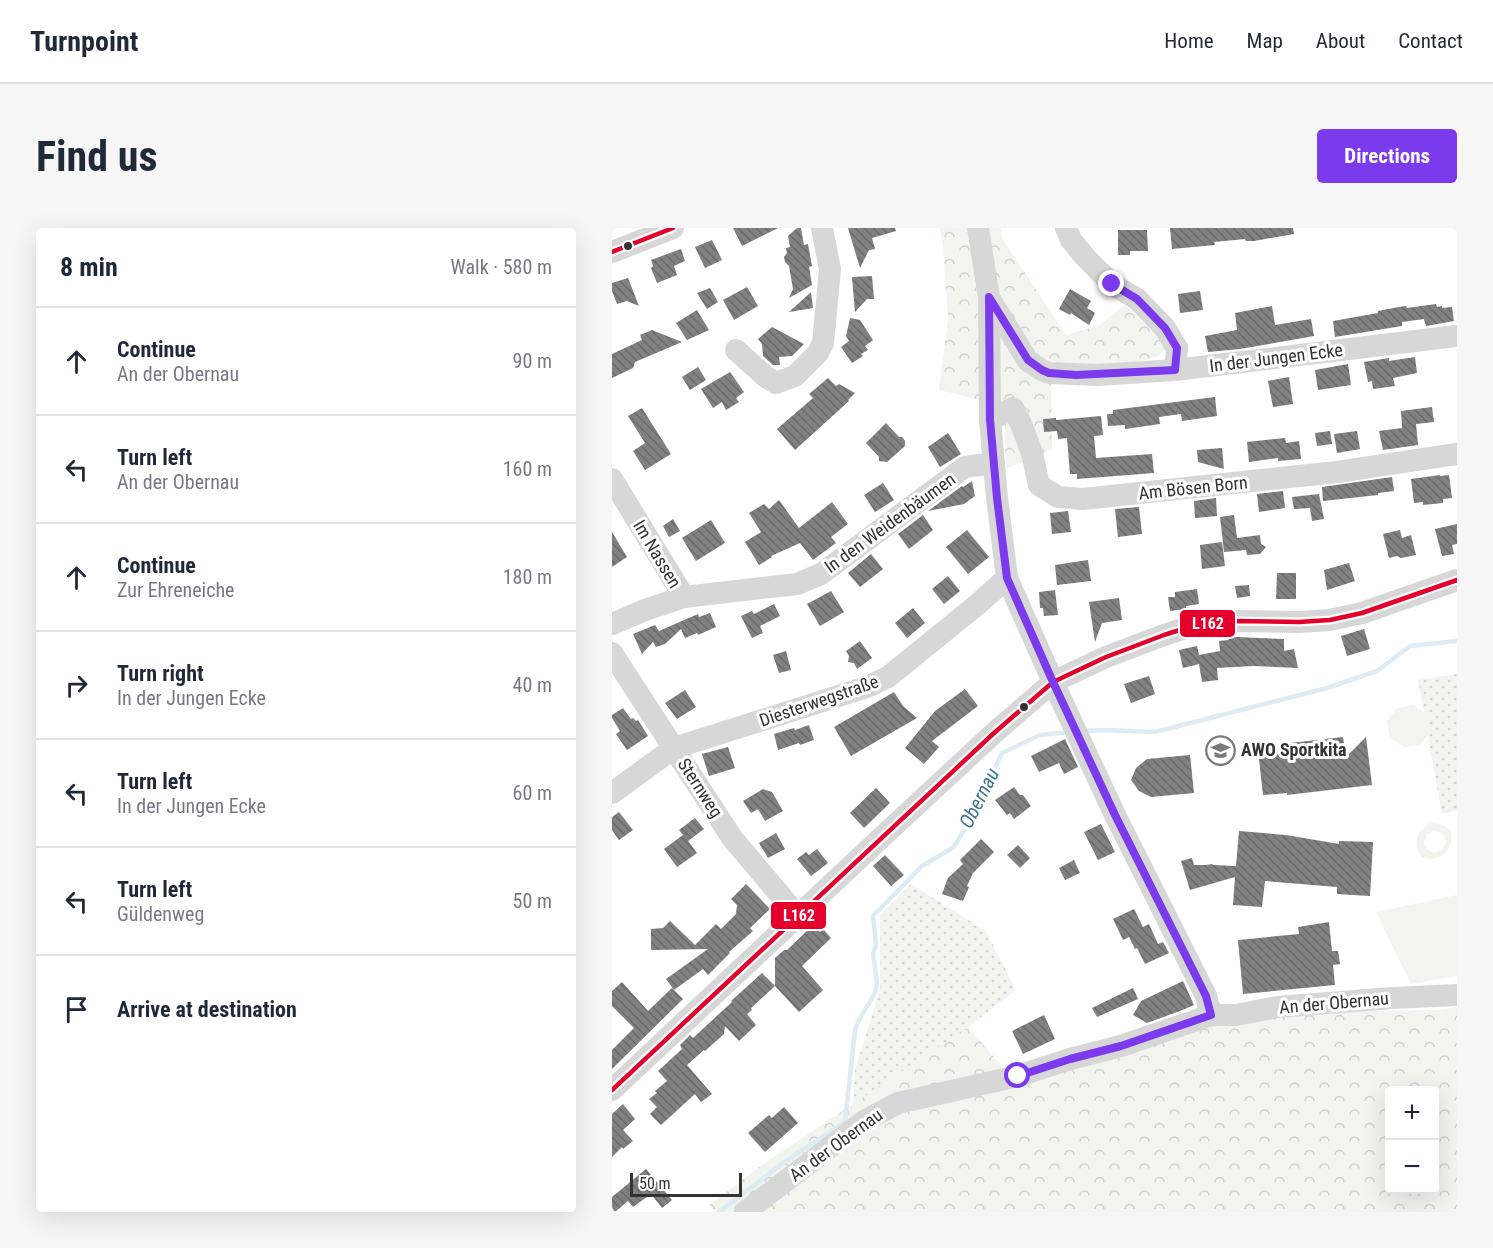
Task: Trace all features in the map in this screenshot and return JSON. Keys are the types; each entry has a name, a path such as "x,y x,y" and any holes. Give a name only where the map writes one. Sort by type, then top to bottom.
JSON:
{"street":[{"path":"612,252 674,228"},
{"path":"736,351 776,383 795,376 818,353 823,344 830,269 822,228"},
{"path":"978,228 989,297 990,420 1007,578 1120,825 1206,996 1211,1015"},
{"path":"1066,228 1071,240 1086,258 1112,284 1137,299 1165,328 1177,348 1175,370"},
{"name":"In der Jungen Ecke","path":"989,297 1028,360 1049,373 1076,375 1175,370 1457,336"},
{"name":"Am Bösen Born","path":"990,420 1012,408 1032,453 1039,485 1058,497 1083,499 1337,472 1457,454"},
{"name":"In den Weidenbäumen","path":"612,624 684,597 797,584 821,574 965,467 994,463"},
{"name":"Im Nassen","path":"612,479 684,597"},
{"name":"Diesterwegstraße","path":"612,793 674,748 867,687 888,677 973,609 1007,578"},
{"path":"612,1089 994,733 1053,682 1106,657 1189,627 1234,621 1330,620 1362,613 1457,580"},
{"name":"Sternweg","path":"612,653 732,838 798,915"},
{"name":"An der Obernau","path":"745,1212 864,1121 898,1103 1018,1076 1121,1046 1211,1015 1236,1015 1277,1007 1369,999 1457,995"}],"green space":[{"path":"940,228 1001,228 1002,238 1066,335 1100,325 1125,305 1156,334 1166,348 1158,356 1135,363 1051,374 1052,449 1006,469 1004,406 939,390 948,319"},
{"path":"1457,674 1457,810 1442,814 1418,680"},
{"path":"1414,705 1427,715 1430,731 1420,745 1404,747 1390,738 1387,721 1397,708"},
{"path":"1430,823 1445,826 1451,833 1451,844 1439,857 1424,858 1419,853 1417,844 1420,831","holes":["1433,831 1440,832 1446,841 1442,849 1436,852 1429,851 1424,843 1427,835"]},
{"path":"911,884 986,931 1016,990 968,1027 853,1105 855,1069 880,990 880,916"},
{"path":"1457,895 1457,976 1411,984 1376,912"},
{"path":"1457,1007 1457,1212 716,1212 709,1205 762,1165 968,1027 1008,1073 1207,1020 1342,1011 1440,1010"}],"building":[{"path":"733,228 778,228 742,246"},
{"path":"797,228 801,228 804,245 808,244 812,266 809,267 812,285 789,298 793,289 789,266 784,257 787,253 786,248 790,247 788,236"},
{"path":"848,228 895,228 896,231 872,238 875,249 869,250 860,268"},
{"path":"1170,228 1293,228 1294,234 1254,241 1245,239 1214,242 1215,245 1172,249"},
{"path":"1118,230 1147,230 1148,251 1130,251 1130,255 1118,255"},
{"path":"712,240 722,260 705,268 695,247"},
{"path":"681,249 685,261 674,266 677,275 657,283 651,268 653,266 651,260"},
{"path":"872,276 874,299 867,299 855,312 852,277"},
{"path":"628,278 639,306 627,301 617,304 612,291 612,283"},
{"path":"747,287 758,306 734,320 723,300"},
{"path":"710,288 718,302 707,309 697,293"},
{"path":"1070,289 1091,301 1087,308 1095,313 1089,325 1071,313 1070,315 1059,309"},
{"path":"1200,291 1203,310 1180,313 1178,294"},
{"path":"811,292 813,308 789,312"},
{"path":"1436,304 1437,307 1442,306 1442,308 1452,307 1454,321 1426,326 1424,319 1402,322 1402,326 1335,337 1333,321 1399,307"},
{"path":"1272,306 1275,325 1311,319 1314,336 1240,349 1208,352 1205,336 1237,330 1235,313"},
{"path":"697,310 709,330 687,340 676,323"},
{"path":"850,318 860,320 873,340 865,346 868,350 861,354 863,356 852,363 841,347 849,341 846,336"},
{"path":"772,327 804,344 792,356 779,357 780,365 773,365 763,356 762,344 758,339"},
{"path":"652,330 682,342 635,362 633,368 612,378 612,354 642,340 640,335"},
{"path":"1415,357 1417,373 1393,378 1395,386 1373,389 1372,381 1368,382 1364,362"},
{"path":"1348,364 1351,385 1318,390 1315,370"},
{"path":"698,367 706,380 690,390 682,377"},
{"path":"730,372 744,392 736,398 739,402 726,410 722,402 713,408 701,389"},
{"path":"1289,377 1293,404 1273,407 1268,381"},
{"path":"828,378 836,386 839,384 855,393 795,450 777,429 813,398 809,394"},
{"path":"1215,397 1217,416 1182,421 1181,414 1159,417 1160,424 1125,429 1125,425 1108,426 1107,414 1113,414 1113,410"},
{"path":"1432,407 1434,422 1416,424 1418,445 1383,450 1379,431 1402,428 1401,411"},
{"path":"642,408 671,454 645,470 633,451 645,443 628,416"},
{"path":"1101,416 1103,435 1094,436 1096,458 1152,454 1154,473 1077,479 1077,474 1070,474 1067,438 1058,439 1057,431 1044,432 1043,419"},
{"path":"886,423 905,441 905,446 887,462 879,461 879,457 866,443"},
{"path":"1330,431 1332,444 1317,446 1315,433"},
{"path":"1357,431 1360,449 1337,453 1334,434"},
{"path":"948,433 961,454 940,467 928,447"},
{"path":"1285,438 1286,443 1299,441 1301,459 1278,461 1278,458 1249,462 1247,442"},
{"path":"1222,448 1224,469 1198,462 1197,450"},
{"path":"1449,475 1452,498 1443,499 1443,503 1423,505 1423,502 1414,503 1411,479"},
{"path":"1392,477 1394,491 1323,501 1322,487"},
{"path":"972,481 975,496 964,504 928,511 962,486"},
{"path":"883,483 894,500 875,512 864,495"},
{"path":"1283,491 1285,508 1259,512 1257,494"},
{"path":"1319,494 1324,519 1312,521 1310,508 1294,509 1292,497"},
{"path":"1216,498 1217,516 1195,518 1194,501"},
{"path":"779,500 799,528 832,502 848,524 831,537 836,543 813,560 800,543 771,556 759,565 745,542 761,532 749,513 764,504 769,509"},
{"path":"1139,507 1142,534 1118,537 1115,509"},
{"path":"1068,511 1071,532 1052,534 1050,513"},
{"path":"923,515 933,530 909,549 898,534"},
{"path":"1234,515 1237,538 1260,535 1261,544 1266,547 1260,554 1247,555 1246,550 1224,552 1220,517"},
{"path":"673,519 680,531 669,537 663,526"},
{"path":"711,520 725,543 696,561 682,538"},
{"path":"1457,524 1457,544 1452,545 1454,554 1442,556 1435,529"},
{"path":"967,530 989,557 968,574 946,547"},
{"path":"1400,530 1402,538 1411,535 1416,555 1389,558 1383,534"},
{"path":"612,532 627,557 612,567"},
{"path":"1222,542 1225,566 1202,569 1200,545"},
{"path":"871,554 883,569 860,587 848,573"},
{"path":"1088,560 1091,581 1057,585 1055,565"},
{"path":"1349,563 1355,581 1327,590 1324,570"},
{"path":"1277,573 1296,573 1296,599 1276,599"},
{"path":"948,576 960,591 944,604 932,589"},
{"path":"1249,585 1250,596 1237,598 1235,586"},
{"path":"1197,589 1199,604 1186,606 1186,609 1170,611 1168,597 1175,597 1175,592"},
{"path":"1055,590 1058,615 1044,616 1043,608 1040,608 1039,592"},
{"path":"831,591 844,612 820,626 807,604"},
{"path":"1119,598 1122,620 1102,623 1095,642 1089,602"},
{"path":"774,604 780,616 760,626 763,633 752,638 741,616 752,611 754,614"},
{"path":"913,608 925,623 907,638 895,623"},
{"path":"710,613 716,627 685,638 681,629 665,644 656,647 653,642 642,654 633,634 655,625 659,631 698,614 699,617"},
{"path":"1364,629 1370,649 1347,656 1341,636"},
{"path":"1236,637 1284,639 1284,651 1294,649 1298,668 1253,666 1217,668 1218,680 1202,682 1199,664 1183,668 1179,650 1197,646 1199,655 1220,651 1219,641"},
{"path":"860,641 872,658 857,669 854,663 848,662 849,656 846,651"},
{"path":"786,651 791,670 779,673 773,655"},
{"path":"1149,676 1155,694 1131,703 1124,684"},
{"path":"965,689 978,706 932,741 939,747 924,764 905,748 935,711"},
{"path":"685,690 696,707 677,719 665,703"},
{"path":"894,692 903,706 917,718 851,756 834,727"},
{"path":"623,708 631,719 638,720 648,736 627,750 616,734 620,731 612,718 612,715"},
{"path":"809,725 814,740 778,750 774,734"},
{"path":"1343,737 1346,757 1366,737 1372,785 1287,795 1287,793 1263,795 1258,750 1281,747 1281,744"},
{"path":"1065,739 1078,767 1064,774 1059,763 1039,772 1031,756"},
{"path":"728,747 735,768 709,776 702,754"},
{"path":"1190,755 1194,793 1151,797 1139,791 1131,780 1136,768 1147,759"},
{"path":"1014,787 1031,806 1014,819 1010,813 1007,815 995,800"},
{"path":"876,788 890,803 864,828 850,813"},
{"path":"763,789 772,792 783,811 765,821 758,809 751,813 743,801"},
{"path":"619,812 633,830 619,840 612,830 612,817"},
{"path":"695,818 704,829 688,841 697,853 677,867 664,849 683,835 679,830"},
{"path":"1101,824 1115,852 1098,860 1084,832"},
{"path":"1239,831 1286,835 1339,844 1339,841 1373,842 1370,896 1337,894 1337,887 1265,881 1262,907 1233,905 1235,877 1190,890 1181,861 1192,858 1194,865 1236,866"},
{"path":"776,833 785,849 768,858 759,843"},
{"path":"981,839 994,852 973,873 963,901 942,894 948,878 963,864 960,860"},
{"path":"1018,845 1030,858 1020,868 1007,855"},
{"path":"817,849 828,863 811,876 797,859 806,852 809,855"},
{"path":"885,855 904,875 891,886 873,866"},
{"path":"1074,860 1080,873 1065,880 1059,868"},
{"path":"746,884 770,909 750,928 753,931 708,975 703,969 674,990 666,979 708,949 651,950 651,929 663,928 670,921 695,945 716,924 721,929 736,914 737,905 731,899"},
{"path":"1134,909 1143,927 1149,924 1158,944 1163,942 1169,953 1145,964 1129,937 1123,940 1113,919"},
{"path":"1329,922 1332,951 1338,951 1340,964 1333,965 1335,985 1243,994 1238,940 1299,934 1298,927"},
{"path":"813,925 820,932 823,929 831,938 802,966 823,990 799,1012 775,986 775,958 787,950"},
{"path":"762,973 775,986 747,1014 756,1025 739,1041 725,1026 724,1034 687,1065 712,1094 701,1102 695,1094 661,1125 650,1114 657,1107 649,1099 667,1081 658,1071 682,1049 680,1045 690,1035 693,1038"},
{"path":"1183,981 1194,1005 1147,1023 1133,1015 1141,1001"},
{"path":"622,982 648,1011 672,988 683,999 612,1069 612,1050 634,1028 612,1006 612,991"},
{"path":"1133,988 1138,999 1097,1017 1092,1008"},
{"path":"1044,1015 1055,1039 1023,1054 1012,1031"},
{"path":"623,1104 635,1119 623,1130 633,1141 623,1149 622,1147 612,1157 612,1114"},
{"path":"784,1107 798,1123 765,1152 748,1133 769,1115 772,1118"},
{"path":"646,1169 672,1200 662,1208 651,1194 633,1207 628,1201 612,1212 612,1197"}],"waterway":[{"name":"Obernau","path":"1084,731 1155,732 1327,688 1377,671 1410,646 1457,641"},
{"name":"Obernau","path":"719,1212 783,1163 845,1122 855,1030 875,993 877,982 873,954 876,945 873,916 922,866 954,847 972,817 1002,753 1040,735 1070,732"}],"transit line":[{"name":"L162","path":"612,252 673,228"},
{"name":"L162","path":"612,1090 994,733 1053,682 1106,657 1189,627 1234,621 1330,620 1362,613 1457,580"}],"place":[{"name":"AWO Sportkita","path":"1220,750"}],"route":[{"path":"1018,1076 1121,1046 1211,1015 1206,996 1115,815 1007,578 990,420 989,297 1028,360 1049,373 1098,375 1175,370 1177,348 1165,328 1137,299 1112,284"}]}
